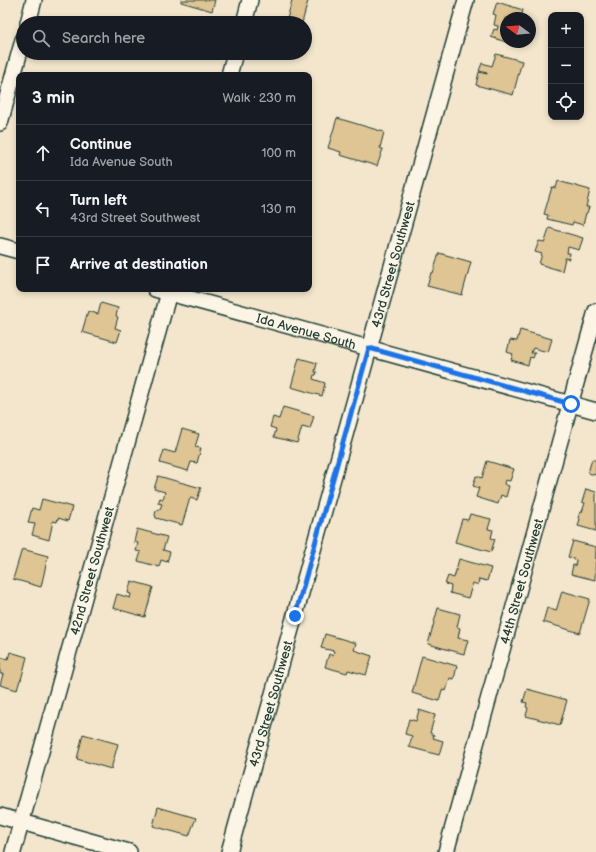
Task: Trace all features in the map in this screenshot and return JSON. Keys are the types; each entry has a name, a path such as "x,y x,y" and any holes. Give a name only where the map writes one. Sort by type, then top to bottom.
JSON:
{"street":[{"path":"30,16 34,0"},
{"path":"246,16 250,0"},
{"name":"43rd Street Southwest","path":"229,852 466,0"},
{"path":"0,123 17,60"},
{"path":"230,72 233,60"},
{"path":"0,246 16,250"},
{"name":"42nd Street Southwest","path":"13,852 76,628 163,292"},
{"name":"Ida Avenue South","path":"171,292 596,411"},
{"name":"44th Street Southwest","path":"446,852 596,311"},
{"path":"0,816 129,852"}],"building":[{"path":"181,0 215,0 212,11 181,2"},
{"path":"292,0 308,1 304,16 288,16"},
{"path":"497,2 523,10 522,12 500,12 500,40 491,37 494,29 497,30 498,26 494,25 496,15 493,14"},
{"path":"496,54 522,61 513,95 476,85 479,72 487,74 479,71 482,63 492,66"},
{"path":"337,118 384,132 380,148 383,149 377,166 340,155 341,152 328,148"},
{"path":"558,181 590,190 586,207 589,207 583,225 573,222 572,225 547,219 548,215 544,214 552,187 556,188"},
{"path":"549,228 583,238 579,250 568,247 567,253 570,253 569,259 565,258 562,271 539,264 542,254 535,252 539,241 545,242"},
{"path":"439,253 471,262 462,295 427,286"},
{"path":"101,303 118,308 116,316 118,317 115,328 121,330 117,342 82,332 88,311 98,314"},
{"path":"520,330 552,339 548,352 533,348 531,353 535,353 533,358 530,357 528,365 511,360 513,354 507,352 510,340 517,341"},
{"path":"299,358 317,363 315,372 317,372 313,379 325,383 322,396 291,387"},
{"path":"283,407 314,416 310,429 302,427 297,443 274,437 276,429 270,427 273,417 279,419"},
{"path":"182,429 199,434 195,447 201,448 197,463 191,462 188,471 160,463 164,450 175,453"},
{"path":"592,459 596,461 596,475 588,473"},
{"path":"487,461 514,469 510,481 505,480 504,484 509,486 506,497 501,495 498,504 476,497 479,488 473,486 476,476 482,478"},
{"path":"158,476 201,488 197,500 190,498 182,525 156,518 156,511 160,509 162,504 158,503 160,498 163,499 165,492 154,489"},
{"path":"586,489 596,492 596,531 578,526 580,519 578,518 585,503 582,502"},
{"path":"42,499 72,507 68,521 58,518 57,522 53,521 49,540 32,535 35,524 28,523 32,508 39,510"},
{"path":"470,514 491,519 488,529 493,530 491,538 495,539 491,552 455,542 462,519 468,520"},
{"path":"137,529 167,537 163,550 170,552 167,562 161,560 159,567 138,561 141,552 136,551 138,543 134,542"},
{"path":"573,541 596,547 595,580 571,574 576,560 568,557"},
{"path":"22,549 48,556 41,587 13,579"},
{"path":"459,559 491,568 487,581 479,579 478,585 473,583 468,598 450,593 451,586 445,584 448,576 454,578"},
{"path":"131,581 153,587 145,617 113,608 117,594 130,598 131,594 128,593"},
{"path":"562,591 590,599 580,633 543,622 547,608 556,611"},
{"path":"438,608 460,614 457,627 460,628 458,638 468,640 464,654 428,644"},
{"path":"325,634 356,643 354,650 372,656 366,675 348,670 347,673 325,667 329,654 333,656 334,651 321,648"},
{"path":"10,652 27,657 17,690 0,685 3,674 0,674 0,657 8,659"},
{"path":"422,656 457,666 454,679 450,678 446,691 442,690 439,701 412,693"},
{"path":"527,689 567,700 560,725 526,716 528,708 526,707 527,703 523,702"},
{"path":"419,710 435,715 430,733 434,735 433,738 443,741 439,755 409,747 412,736 405,734 409,719 416,721"},
{"path":"83,734 118,744 111,769 77,759"},
{"path":"158,807 196,818 189,836 153,826"}],"route":[{"path":"295,616 369,348 571,404"}]}
